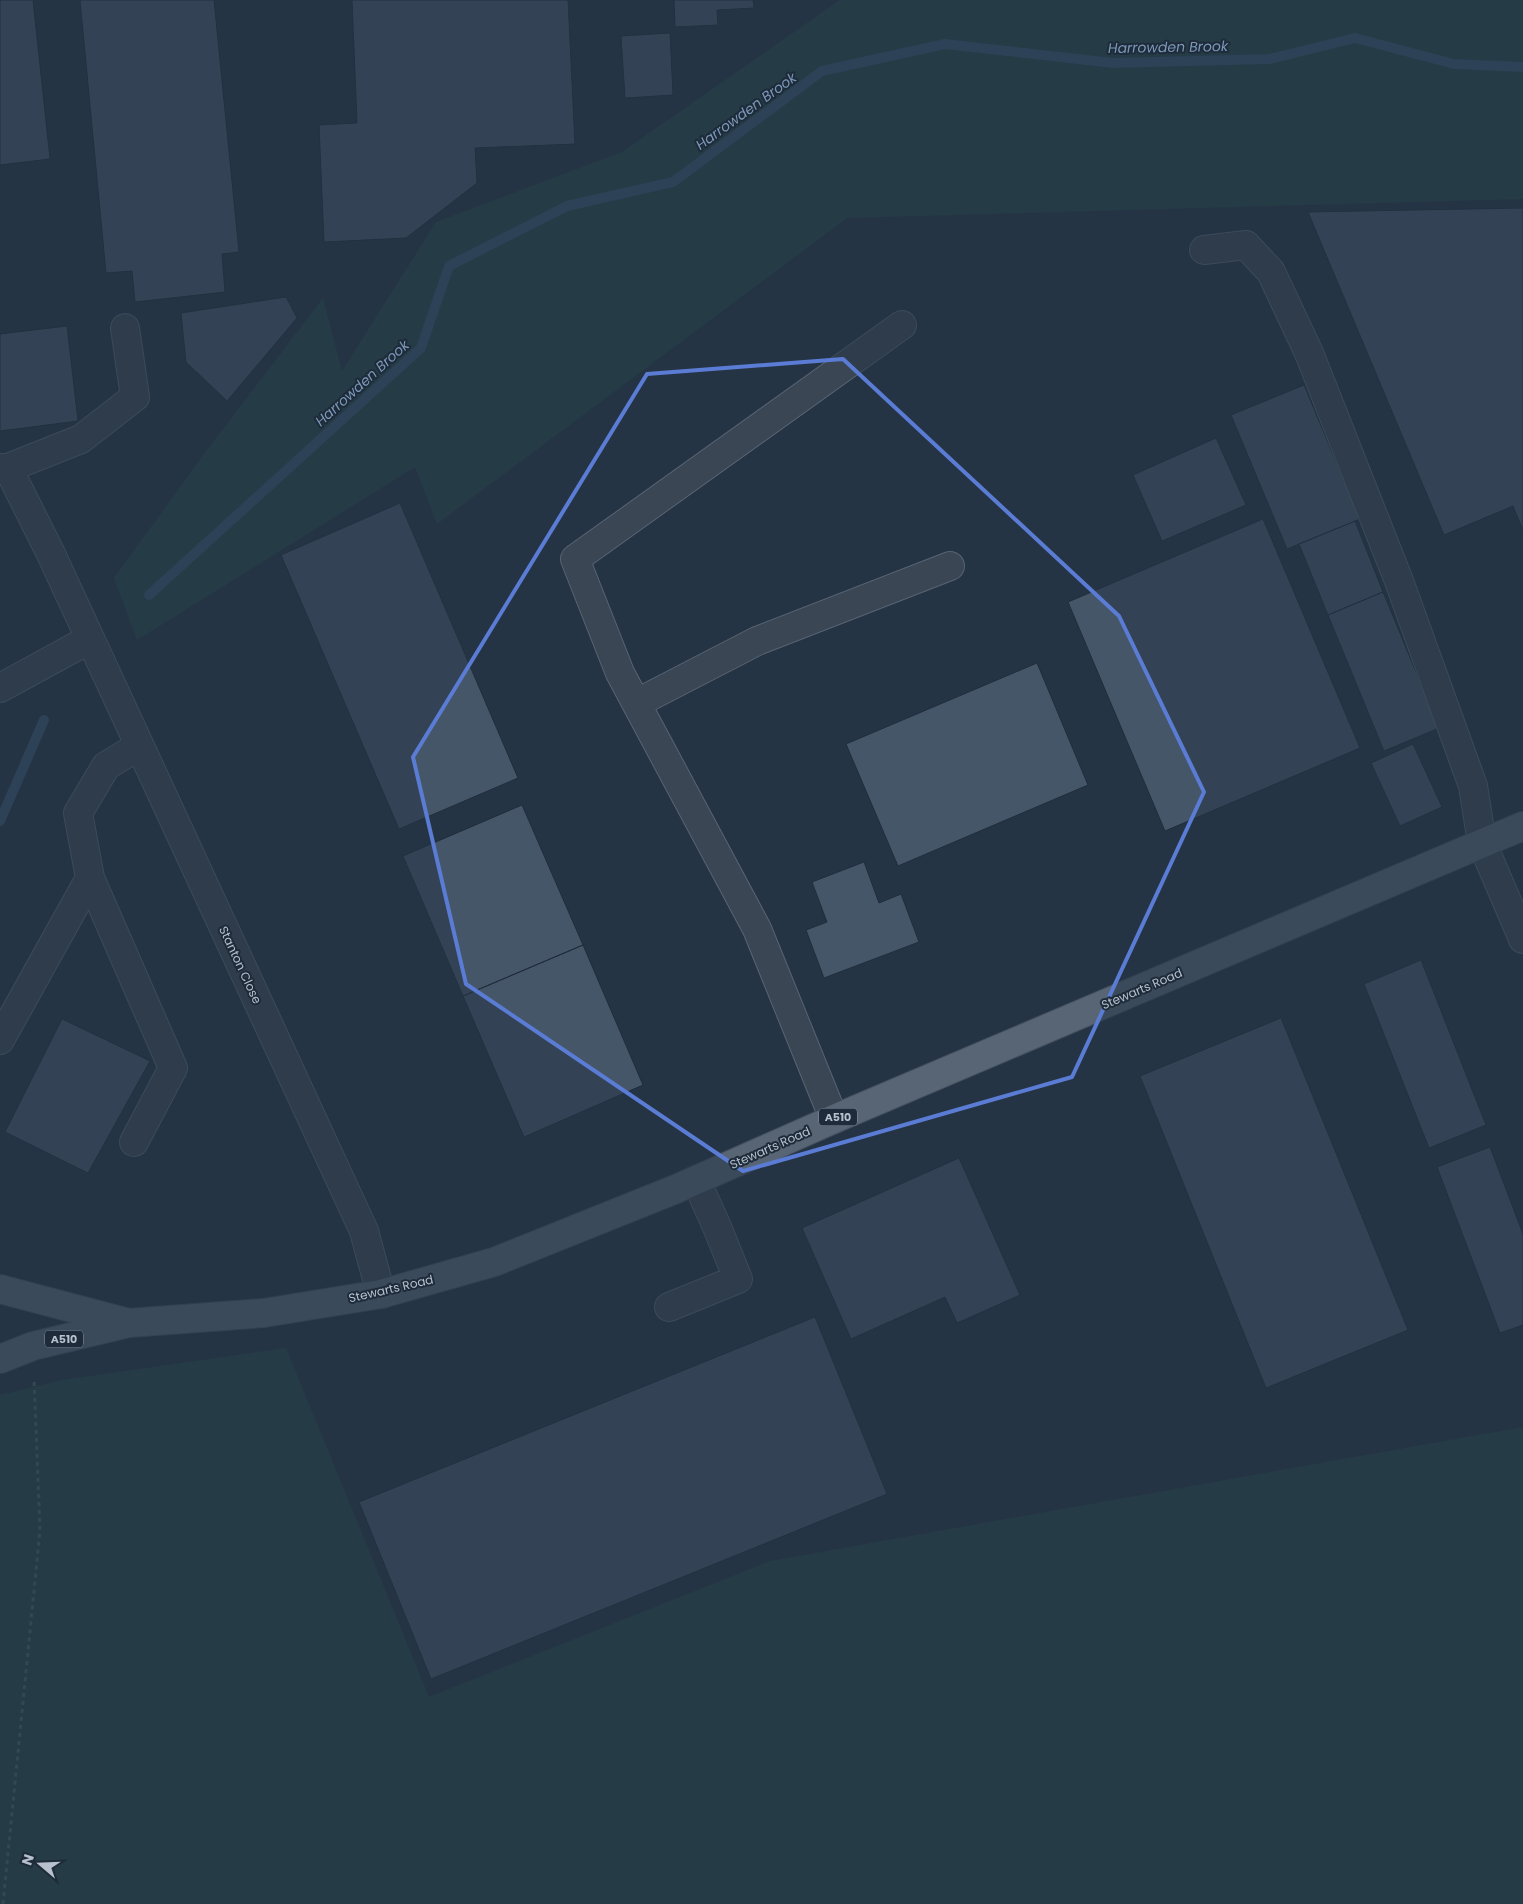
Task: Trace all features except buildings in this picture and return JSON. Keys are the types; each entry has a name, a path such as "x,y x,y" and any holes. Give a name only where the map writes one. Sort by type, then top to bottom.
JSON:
{"main road":[{"name":"Stewarts Road","path":"0,1359 33,1346 129,1323 264,1313 381,1294 494,1262 696,1180 834,1119 1523,826"},
{"name":"Stewarts Road","path":"0,1289 129,1323"}],"street":[{"path":"1204,250 1246,245 1271,272 1305,344 1400,582 1473,786 1482,843 1523,939"},
{"path":"834,1119 757,930 620,673 575,560 902,325"},
{"path":"4,468 81,438 135,397 125,328"},
{"name":"Stanton Close","path":"4,468 51,554 364,1231 381,1294"},
{"path":"637,704 757,641 950,566"},
{"path":"0,688 90,639"},
{"path":"134,1142 172,1068 90,878 78,813 106,766 139,746"},
{"path":"0,1040 90,878"},
{"path":"669,1307 738,1279 718,1227 696,1180"}],"path":[{"path":"3,1904 40,1530 33,1346"}],"highlighted area":[{"path":"843,359 1119,616 1204,792 1072,1077 743,1171 466,984 413,757 647,374"}],"green space":[{"path":"840,0 1523,0 1523,199 847,218 437,524 415,467 137,640 114,578 204,454 323,298 342,371 436,222 622,152"},
{"path":"286,1348 429,1697 770,1561 1523,1427 1523,1904 0,1904 0,1395 62,1380"}],"waterway":[{"name":"Harrowden Brook","path":"149,595 421,348 449,266 567,206 673,182 822,71 945,44 1113,63 1270,59 1355,38 1454,64 1523,67"},
{"name":"Harrowden Brook","path":"0,821 44,720"}]}
